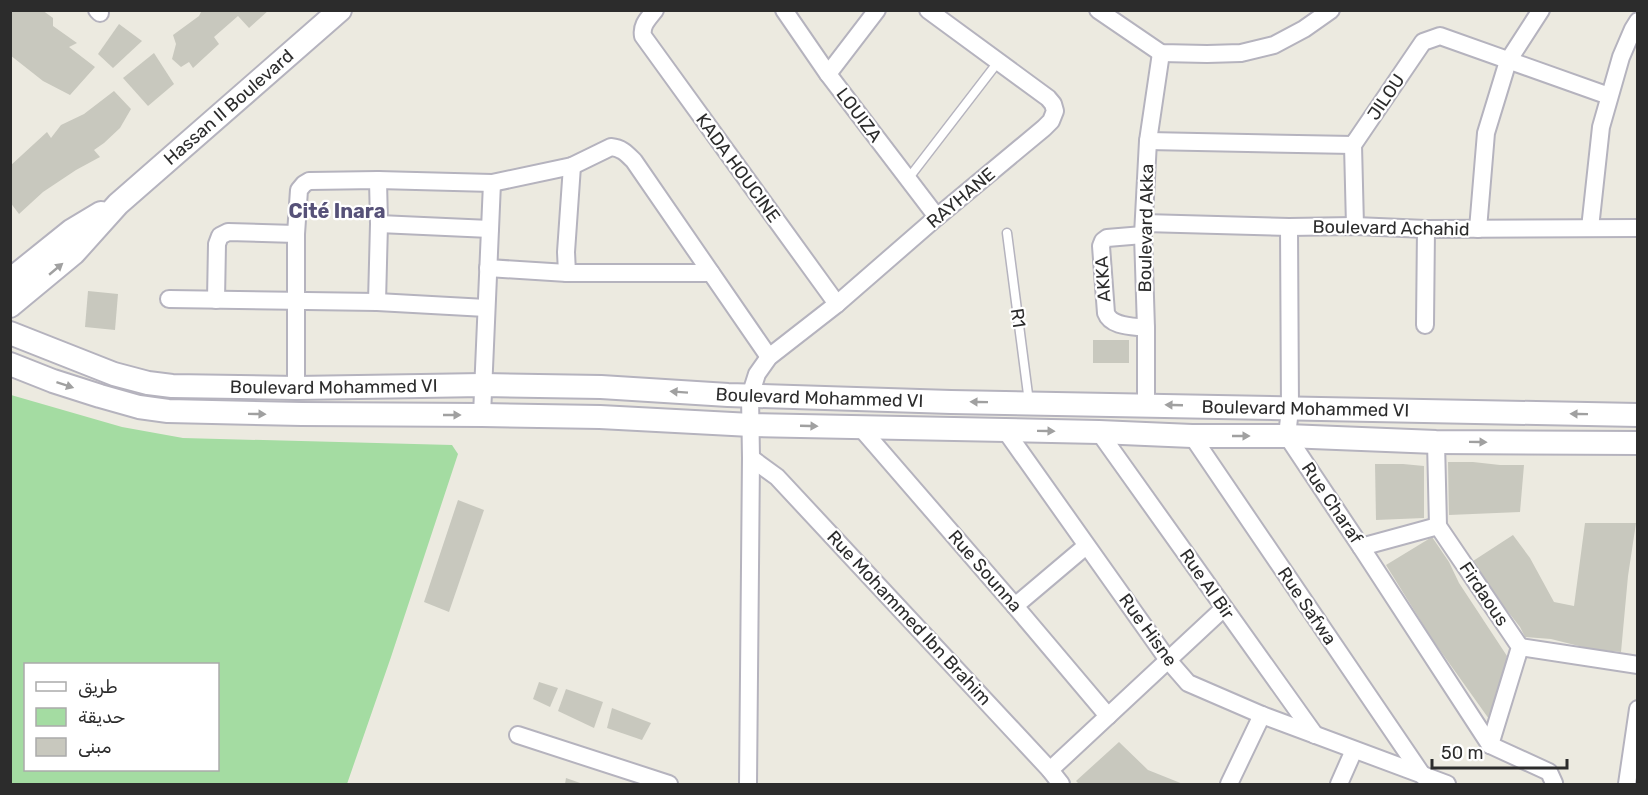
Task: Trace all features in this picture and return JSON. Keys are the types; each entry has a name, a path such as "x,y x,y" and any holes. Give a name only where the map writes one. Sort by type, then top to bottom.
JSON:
{"main road":[{"name":"Hassan II Boulevard","path":"10,306 74,253 118,204 340,10"},
{"name":"Hassan II Boulevard","path":"10,280 71,231 118,204"},
{"name":"Boulevard Mohammed VI","path":"10,333 114,374 148,383 172,386 601,387 750,396 1638,415"},
{"name":"Boulevard Mohammed VI","path":"10,364 100,396 139,407 168,411 600,417 751,424 1192,436 1287,436 1436,442 1638,443"}],"street":[{"name":"KADA HOUCINE","path":"655,10 644,24 643,36 837,304"},
{"name":"LOUIZA","path":"784,10 828,74 937,217"},
{"path":"828,74 877,10"},
{"name":"RAYHANE","path":"750,396 757,374 769,357 837,304 1051,121 1055,111 1048,98 928,10"},
{"path":"1098,10 1161,53 1224,54 1258,50 1288,38 1327,12"},
{"path":"1478,229 1486,133 1508,61 1541,10"},
{"path":"1590,228 1601,127 1621,57 1638,21"},
{"name":"JILOU","path":"1353,145 1423,42 1440,36 1609,96"},
{"name":"Boulevard Akka","path":"1146,404 1144,229 1148,141 1161,53"},
{"path":"1148,141 1353,145 1355,226"},
{"path":"296,388 296,234 299,190 304,184 309,181 378,180 492,183 572,166 611,147 625,152 634,161 769,357"},
{"path":"567,273 566,252 572,166"},
{"path":"377,302 378,180"},
{"path":"482,415 492,183"},
{"path":"379,224 490,229"},
{"name":"Boulevard Achahid","path":"1144,229 1355,226 1426,229 1638,228"},
{"path":"1287,436 1290,409 1288,227"},
{"name":"AKKA","path":"1144,229 1107,238 1101,246 1108,319 1146,328"},
{"path":"1425,325 1426,229"},
{"path":"216,300 217,244 220,236 228,232 296,234"},
{"path":"488,268 567,273 711,273"},
{"path":"169,299 377,302 486,308"},
{"path":"748,784 750,396"},
{"name":"Rue Sounna","path":"860,427 1108,716"},
{"name":"Rue Hisne","path":"1005,430 1168,660 1188,683 1262,715 1354,750"},
{"name":"Rue Al Bir","path":"1099,432 1315,735"},
{"name":"Rue Safwa","path":"1192,436 1423,776"},
{"name":"Rue Charaf","path":"1287,436 1490,746"},
{"path":"1361,547 1438,526 1436,442"},
{"name":"Rue Mohammed Ibn Brahim","path":"751,458 777,477 1061,784"},
{"name":"Firdaous","path":"1438,526 1520,647"},
{"path":"1015,606 1086,546"},
{"path":"1050,770 1224,608"},
{"path":"1553,784 1549,772 1490,746 1520,647 1638,665"},
{"path":"1627,784 1638,710"},
{"path":"1229,784 1262,715"},
{"path":"518,735 669,784"},
{"path":"1339,784 1354,750 1447,784"}],"lane":[{"path":"908,179 998,62"},
{"name":"R1","path":"1007,233 1029,403"}],"green space":[{"path":"11,395 122,427 183,438 452,445 458,454 347,784 11,784"}],"building":[{"path":"10,10 42,10 53,18 53,26 77,43 69,47 95,67 70,95 43,81 10,55"},
{"path":"202,10 269,10 249,28 238,16 214,37 219,44 193,68 189,62 181,67 172,59 176,44 173,35 199,16"},
{"path":"119,24 142,41 113,68 98,54"},
{"path":"154,53 174,84 148,106 123,78"},
{"path":"114,91 131,109 120,128 94,150 100,157 43,192 19,214 10,202 10,166 47,132 51,138 61,125 84,114"},
{"path":"88,291 118,294 115,330 85,327"},
{"path":"1093,340 1129,340 1129,363 1093,363"},
{"path":"1448,462 1524,465 1520,512 1449,515"},
{"path":"1375,464 1424,466 1424,518 1376,520"},
{"path":"458,500 484,510 449,612 424,602"},
{"path":"1585,523 1636,523 1628,576 1621,652 1591,649 1551,639 1525,637 1473,561 1513,535 1530,558 1554,602 1574,606"},
{"path":"1432,537 1507,656 1500,696 1489,719 1432,639 1386,565"},
{"path":"539,682 558,688 550,707 533,699"},
{"path":"566,689 603,702 594,728 558,711"},
{"path":"612,708 651,723 642,740 607,728"},
{"path":"1119,742 1148,770 1183,784 1079,784 1076,781"},
{"path":"566,778 583,784 565,784"}],"district":[{"name":"Cité Inara","path":"337,211"}]}
